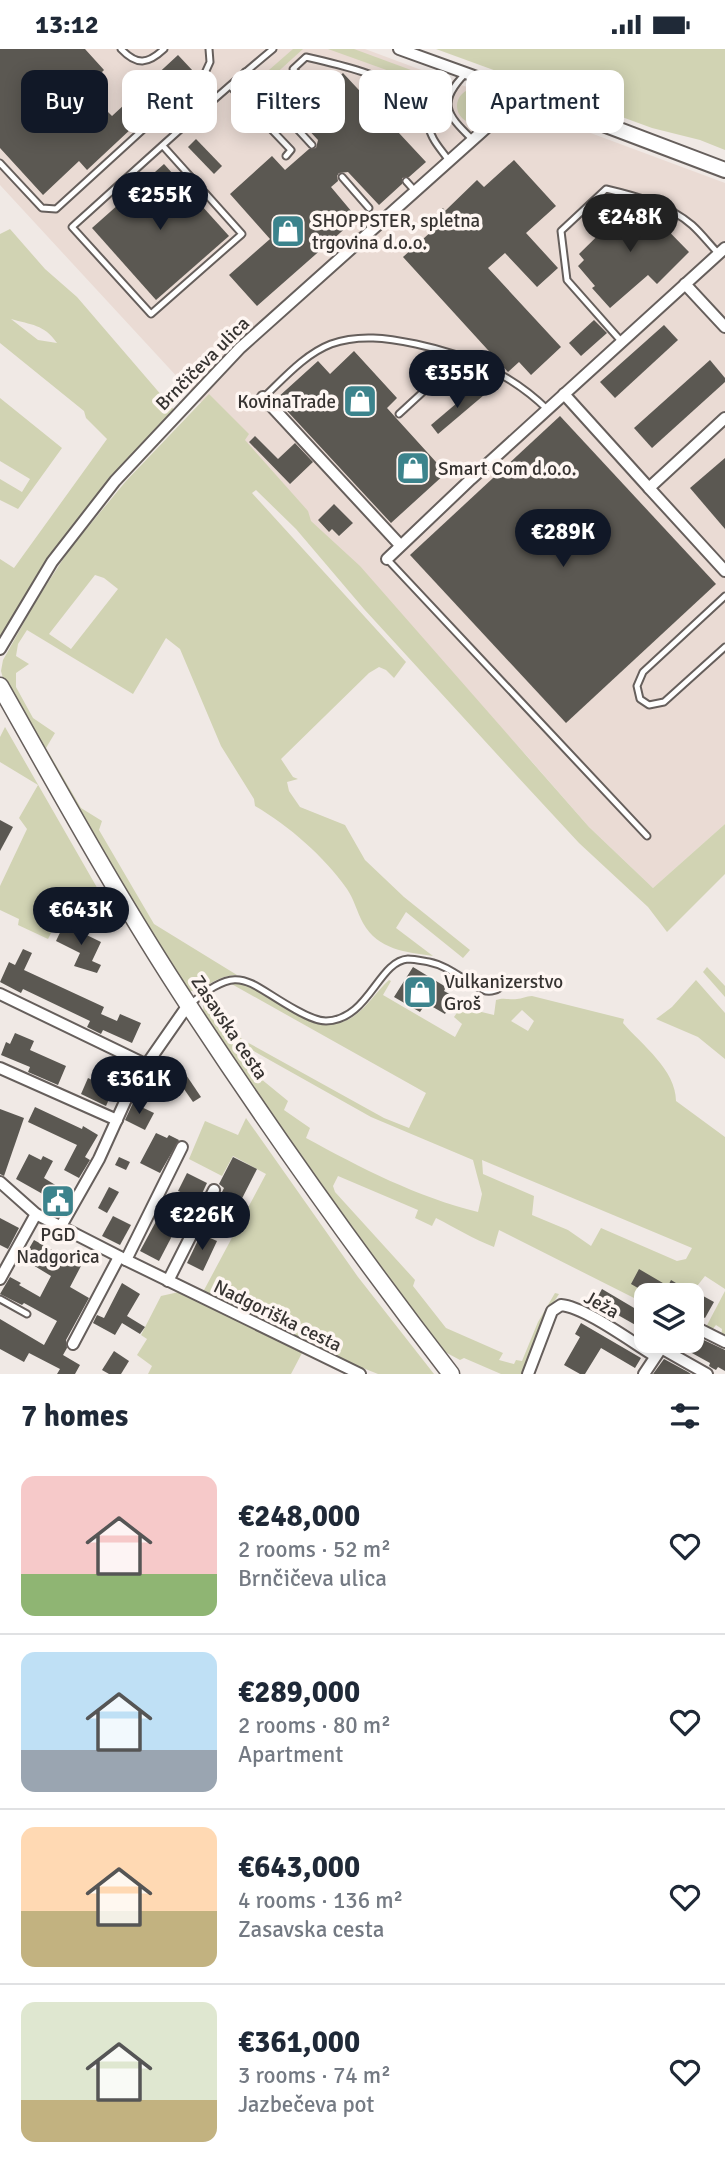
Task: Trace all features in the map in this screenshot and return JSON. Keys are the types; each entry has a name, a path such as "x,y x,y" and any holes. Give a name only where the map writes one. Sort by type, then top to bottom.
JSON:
{"main road":[{"name":"Zasavska cesta","path":"0,687 86,837 188,1005 335,1220 451,1374"}],"street":[{"path":"399,49 466,73"},
{"path":"624,132 725,170"},
{"name":"Brnčičeva ulica","path":"0,649 52,562 115,481 240,348 479,133"},
{"path":"387,559 722,251"},
{"path":"685,284 725,327"},
{"path":"564,394 724,569"},
{"path":"263,397 400,545"},
{"path":"649,488 725,418"},
{"path":"0,994 145,1065"},
{"path":"61,1226 99,1159 133,1084 188,1005"},
{"path":"0,1068 117,1120"},
{"path":"73,1344 182,1147"},
{"name":"Nadgoriška cesta","path":"0,1182 36,1214 122,1259 360,1374"},
{"path":"169,1281 214,1191"},
{"path":"0,1279 36,1214"},
{"name":"Ježa","path":"528,1374 548,1319 557,1306 568,1305 634,1336"},
{"path":"704,1332 725,1342"},
{"path":"644,1374 658,1353"},
{"path":"670,1353 707,1374"}],"lane":[{"path":"121,49 130,59 143,62 155,58 164,49"},
{"path":"0,163 42,208 57,209 205,73 210,62 209,49"},
{"path":"247,70 273,49"},
{"path":"295,70 293,68 306,57 333,63 393,84 415,99 432,138 449,161"},
{"path":"466,73 449,95 447,106 449,116 472,139"},
{"path":"163,146 242,234 151,314 72,227 230,86 291,150 286,156"},
{"path":"302,133 313,145"},
{"path":"342,177 369,208"},
{"path":"406,180 415,192"},
{"path":"622,342 567,280 561,231 606,189 639,197 674,213 722,251"},
{"path":"263,397 303,361 328,346 349,338 376,337 463,355 507,377 527,390 548,410"},
{"path":"399,414 463,355"},
{"path":"387,559 647,836"},
{"path":"725,596 643,672 637,686 640,699 649,705 664,702 725,647"},
{"path":"188,1005 211,986 223,980 235,979 265,991 311,1017 322,1021 339,1020 354,1011 396,963 407,959 442,965 486,991 494,992 501,988 506,979"},
{"path":"0,1299 27,1314"}],"shaded area":[{"path":"0,49 365,49 421,70 359,70 359,133 452,133 452,81 466,87 466,133 591,133 725,183 725,824 653,888 589,827 528,757 0,185"}],"green space":[{"path":"293,49 303,49 280,70 269,70"},
{"path":"328,49 354,49 411,70 386,70"},
{"path":"436,49 725,49 725,150 624,118 624,70 493,70"},
{"path":"466,91 466,121 458,113 458,99"},
{"path":"10,229 45,269 77,297 175,411 50,558 0,638 0,559 14,568 107,439 86,418 84,411 0,343 0,234","holes":["11,319 42,329 57,343 38,340"]},
{"path":"209,394 249,434 245,440 308,511 311,521 360,566 589,827 653,888 725,824 725,874 667,932 648,907 579,843 364,609 296,529 256,490 252,493 406,662 394,678 379,667 369,673 281,759 293,777 298,779 287,782 289,791 300,807 345,825 365,860 404,897 470,950 463,958 406,912 396,928 433,956 394,948 376,939 369,932 349,893 328,865 293,832 255,806 254,799 221,746 180,649 166,638 133,694 27,630 18,644 16,656 29,664 16,673 16,687 33,718 55,733 46,748 81,808 102,821 99,830 154,924 237,975 189,991 137,912 4,682 1,671 3,660 36,601 69,550 126,481","holes":["95,575 104,578 118,589 71,649 49,634"]},
{"path":"0,398 62,448 18,509 0,500 0,479 22,492 30,479 0,461"},
{"path":"5,727 111,912 111,916 98,904 72,892 48,939 18,925 19,919 0,910 0,886 27,829 19,818 38,785 0,762 0,737"},
{"path":"707,967 725,986 725,997 703,972"},
{"path":"389,980 391,981 383,995 455,1037 462,1024 454,1017 461,1007 494,1015 496,1000 502,999 532,996 624,1019 623,1023 664,1068 675,1090 676,1101 725,1137 725,1289 705,1276 699,1283 634,1283 634,1298 499,1230 494,1247 436,1218 432,1226 415,1218 418,1210 338,1176 333,1186 335,1192 415,1280 413,1286 446,1328 503,1353 499,1360 514,1364 516,1360 522,1361 538,1322 555,1293 559,1294 543,1319 523,1374 501,1374 445,1352 428,1333 298,1156 203,1013 204,997 232,1032 245,1041 384,1118 409,1128 426,1093 228,982 244,985 307,1018 323,1023 339,1023 363,1008","holes":["522,1010 534,1021 528,1031 511,1021","234,1040 371,1117 473,1160 482,1194 478,1212 411,1190 306,1138 310,1128 284,1110 288,1101 255,1074","482,1160 692,1248 686,1259 677,1261 601,1228 591,1246 568,1230 532,1215 534,1196 483,1174"]},
{"path":"696,980 725,1013 725,1059 698,1037 656,1019 672,1007"},
{"path":"246,1118 358,1277 434,1374 378,1374 325,1353 203,1292 266,1174 233,1156 222,1176 189,1159 205,1121 238,1135"},
{"path":"725,1291 725,1340 721,1338 722,1329 716,1325 711,1331 706,1327"},
{"path":"179,1292 302,1353 291,1374 148,1374 152,1366 137,1355 147,1339 141,1335 161,1296"}],"building":[{"path":"0,49 85,49 104,70 21,70 21,133 108,133 108,112 112,116 122,107 122,133 127,133 87,170 79,161 43,195 0,148"},
{"path":"178,55 192,70 162,70"},
{"path":"345,75 359,90 359,133 399,133 426,162 409,177 402,178 402,184 379,205 348,172 339,173 338,181 331,187 357,218 257,306 229,275 270,239 230,194 272,156 285,170 309,149 316,148 318,140 311,133 345,133"},
{"path":"196,139 222,166 214,174 188,147"},
{"path":"514,160 556,206 526,233 558,268 537,287 505,253 488,268 561,347 531,375 519,362 508,372 403,257 433,230 427,223 443,208 445,211 477,180 484,187"},
{"path":"164,164 229,236 156,300 92,228"},
{"path":"633,201 642,204 689,252 657,284 648,275 610,308 592,288 595,286 578,266 584,260 579,254"},
{"path":"594,320 607,333 581,356 569,343"},
{"path":"664,325 678,340 615,398 600,382"},
{"path":"354,351 397,398 387,408 446,473 391,523 276,399 318,361 330,374"},
{"path":"710,360 725,378 725,382 652,448 634,428"},
{"path":"477,386 484,395 438,434 431,425"},
{"path":"560,416 716,584 566,723 410,555"},
{"path":"255,436 278,459 295,443 313,462 290,484 249,442"},
{"path":"725,458 725,529 690,488"},
{"path":"334,504 353,523 339,536 332,529 329,532 318,520"},
{"path":"0,820 13,827 0,851"},
{"path":"64,924 101,942 92,961 101,965 97,973 74,966 80,953 56,941"},
{"path":"23,949 32,953 24,970 104,1007 101,1014 117,1021 120,1014 141,1023 132,1043 103,1030 101,1034 87,1027 90,1021 23,989 21,993 0,982 9,962 15,965"},
{"name":"Vulkanizerstvo Groš","path":"413,967 446,987 444,991 455,997 445,1014 426,1003 420,1012 394,997"},
{"path":"15,1033 34,1041 30,1050 66,1066 58,1085 28,1072 30,1067 1,1055 6,1042 10,1044"},
{"path":"176,1060 201,1097 193,1102 168,1066"},
{"path":"88,1078 113,1090 106,1106 81,1094"},
{"path":"133,1103 154,1113 145,1130 125,1120"},
{"path":"35,1107 82,1129 83,1126 98,1135 85,1157 90,1160 79,1178 64,1170 77,1145 28,1122"},
{"path":"0,1109 24,1118 4,1176 0,1174"},
{"path":"156,1133 179,1140 160,1173 140,1163"},
{"path":"29,1154 41,1160 43,1156 53,1161 44,1178 70,1194 59,1213 42,1206 48,1197 16,1179"},
{"path":"119,1157 130,1162 126,1170 115,1165"},
{"path":"233,1157 257,1169 229,1224 211,1214 224,1188 219,1184"},
{"path":"187,1173 207,1183 199,1200 178,1191"},
{"path":"109,1187 119,1192 107,1213 98,1208"},
{"path":"166,1203 184,1213 159,1261 140,1251"},
{"path":"113,1216 131,1225 120,1245 102,1236"},
{"path":"0,1218 19,1228 8,1249 0,1245"},
{"path":"201,1234 217,1241 203,1271 187,1263"},
{"path":"34,1240 81,1266 70,1287 89,1298 66,1340 67,1348 63,1355 80,1365 75,1374 57,1374 60,1369 29,1353 24,1362 0,1349 0,1319 44,1345 57,1321 24,1303 22,1305 0,1294 10,1277 40,1297 51,1276 23,1259"},
{"path":"639,1269 663,1283 634,1283 634,1286 631,1284"},
{"path":"122,1283 140,1294 127,1316 145,1327 140,1334 122,1323 115,1335 93,1323 97,1315 104,1318"},
{"path":"602,1289 634,1308 634,1324 595,1302"},
{"path":"704,1296 714,1302 704,1318"},
{"path":"581,1323 641,1358 635,1368 601,1348 585,1374 564,1365 580,1337 575,1334"},
{"path":"704,1340 725,1350 725,1371 718,1367 716,1370 712,1368 710,1363 692,1353 704,1353"},
{"path":"114,1351 129,1361 121,1374 109,1374 102,1370"},
{"path":"664,1359 688,1372 691,1374 653,1374"}],"place":[{"name":"SHOPPSTER, spletna trgovina d.o.o.","path":"288,231"},
{"name":"KovinaTrade","path":"360,401"},
{"name":"Smart Com d.o.o.","path":"413,468"},
{"name":"Vulkanizerstvo Groš","path":"420,992"},
{"name":"PGD Nadgorica","path":"58,1201"}]}
